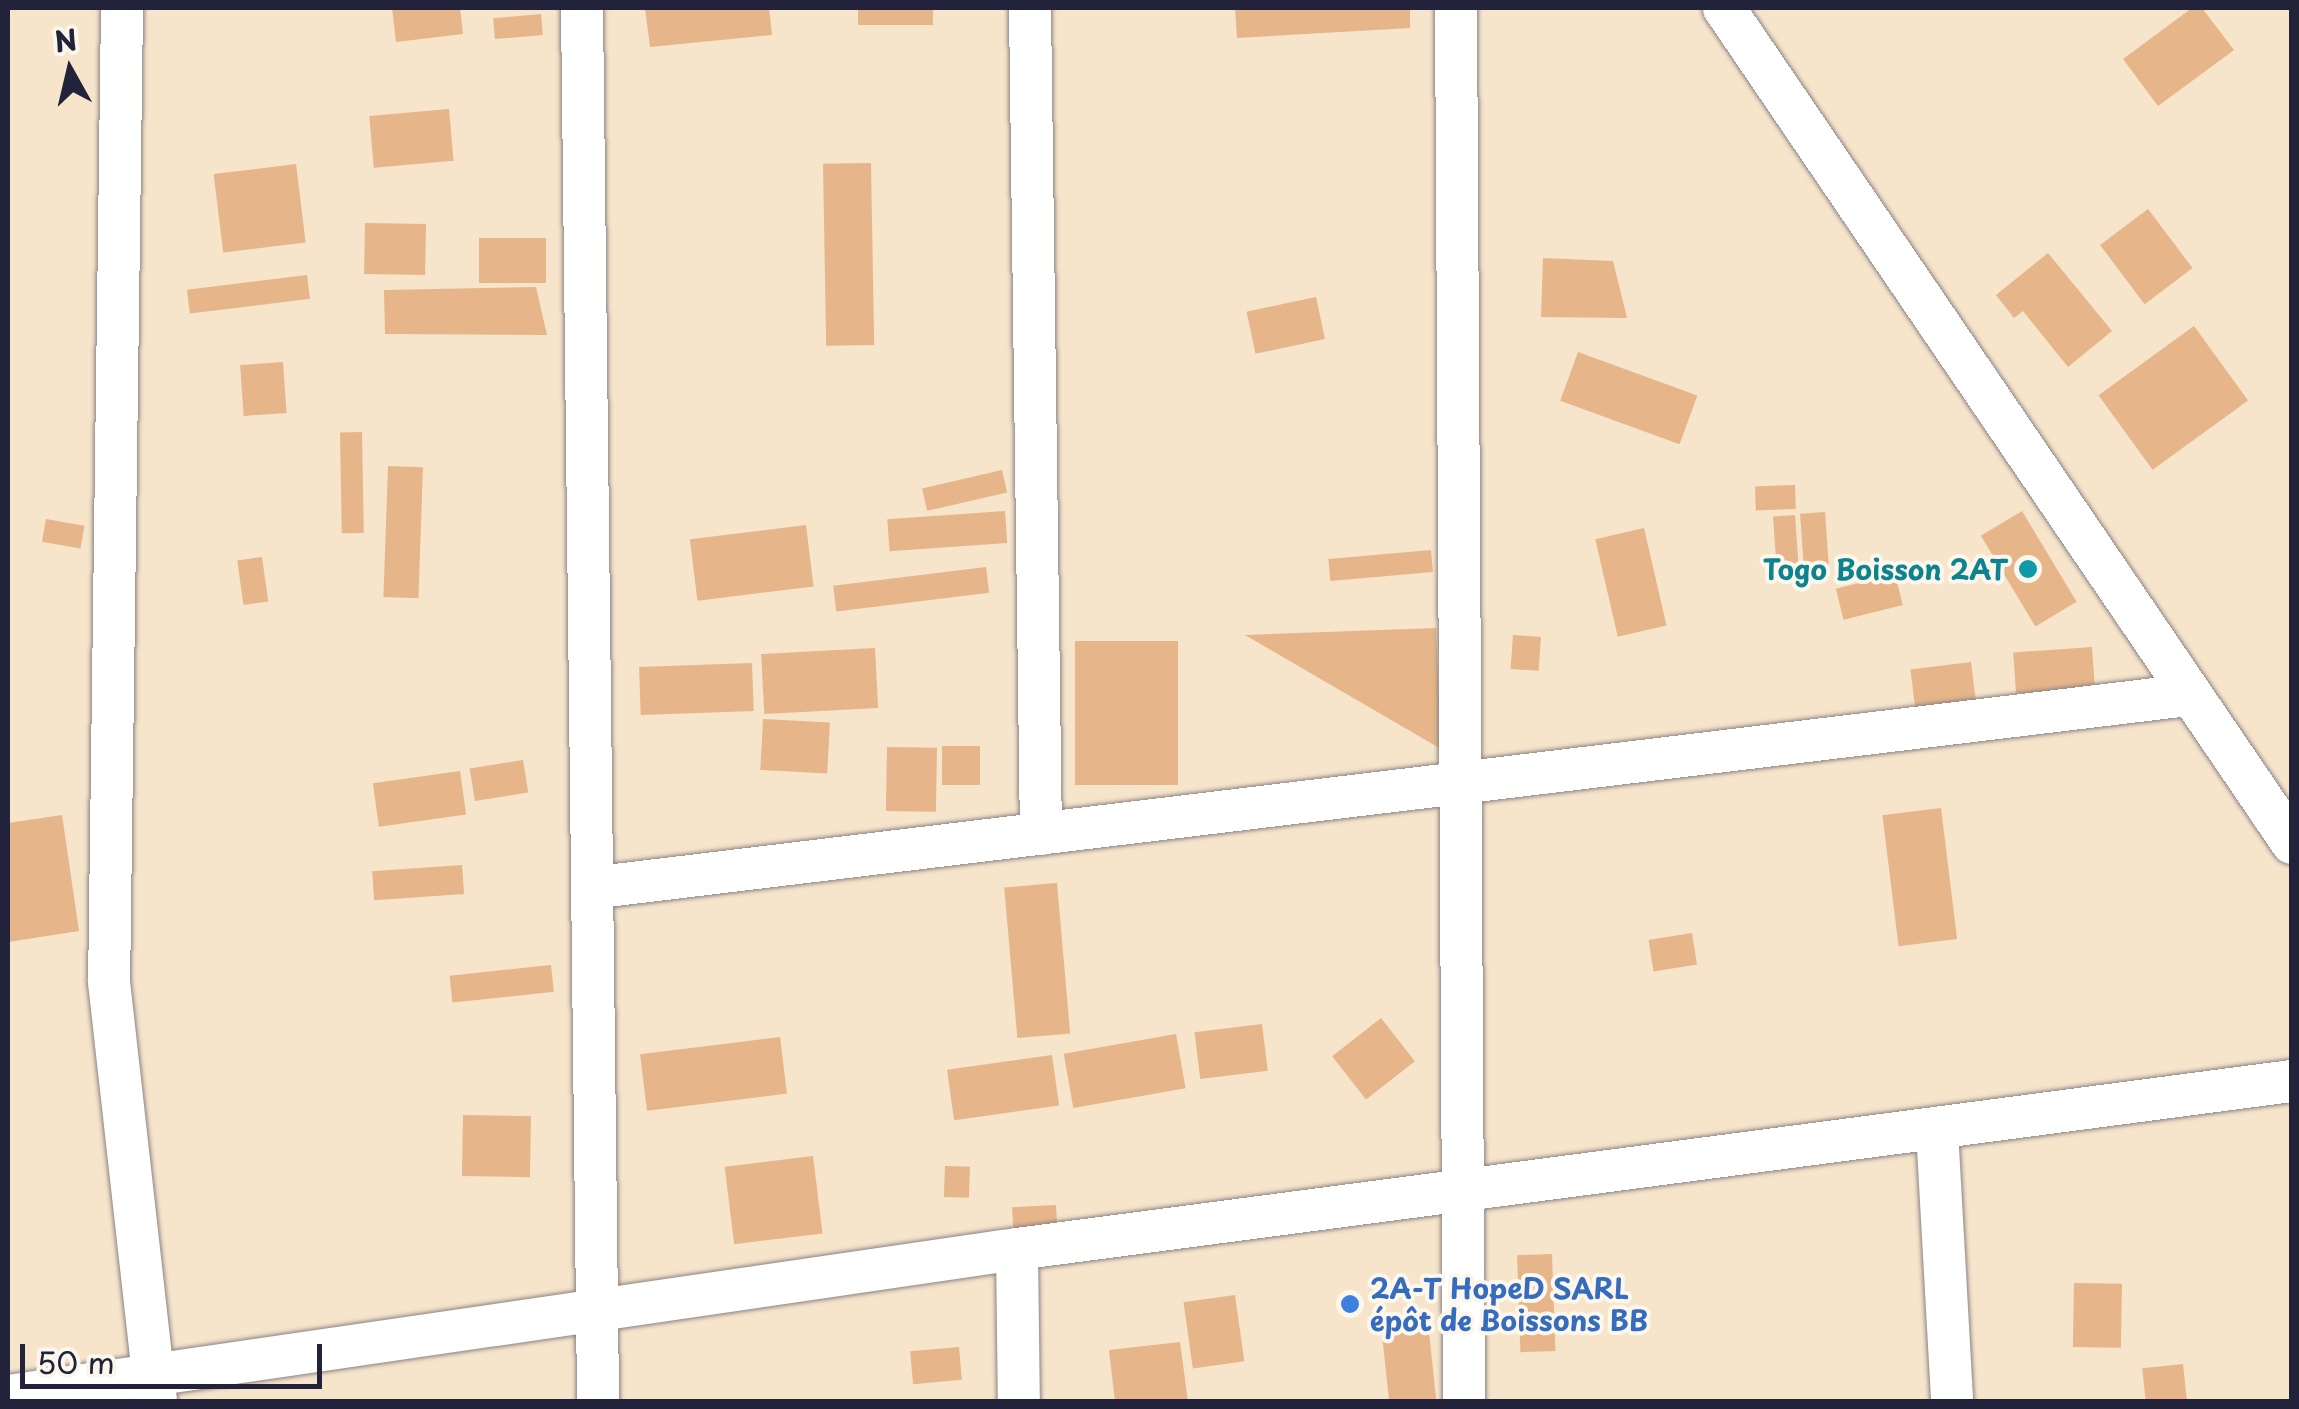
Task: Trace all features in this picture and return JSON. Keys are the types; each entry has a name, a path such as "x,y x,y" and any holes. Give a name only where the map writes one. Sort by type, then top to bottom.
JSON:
{"street":[{"path":"122,8 110,982 154,1389"},
{"path":"582,8 598,887 598,1402"},
{"path":"1030,8 1041,834"},
{"path":"1456,8 1464,1402"},
{"path":"1724,8 2187,695 2292,843"},
{"path":"598,887 2187,695"},
{"path":"8,1396 154,1389 1017,1249 1462,1194 2292,1081"},
{"path":"1937,1130 1952,1402"},
{"path":"1017,1249 1019,1402"}],"building":[{"path":"392,8 460,8 463,34 396,42"},
{"path":"645,8 769,8 772,35 650,47"},
{"path":"858,8 933,8 933,25 858,25"},
{"path":"1235,8 1410,8 1410,28 1237,38"},
{"path":"2192,8 2202,8 2234,50 2158,106 2123,59"},
{"path":"541,14 543,35 495,39 493,18"},
{"path":"449,109 454,161 374,168 369,116"},
{"path":"871,163 874,345 826,346 823,164"},
{"path":"296,164 306,242 223,253 214,174"},
{"path":"2148,209 2193,268 2145,304 2100,245"},
{"path":"365,223 426,224 425,275 364,274"},
{"path":"479,238 546,238 546,283 479,283"},
{"path":"2048,253 2112,331 2068,367 2023,311 2014,318 1996,295"},
{"path":"1543,258 1613,261 1627,318 1541,317"},
{"path":"307,275 310,299 190,314 187,290"},
{"path":"536,287 547,335 385,334 384,290"},
{"path":"1316,297 1325,339 1255,354 1247,312"},
{"path":"2194,326 2248,400 2153,470 2099,395"},
{"path":"1578,352 1697,395 1680,444 1560,401"},
{"path":"283,362 287,413 244,416 240,365"},
{"path":"340,432 362,432 364,533 342,533"},
{"path":"388,466 423,467 418,598 383,597"},
{"path":"1002,470 1007,492 927,511 922,488"},
{"path":"1795,485 1796,509 1756,510 1755,486"},
{"path":"1005,511 1007,543 890,551 887,519"},
{"name":"Togo Boisson 2AT","path":"2022,511 2077,602 2035,627 1981,536"},
{"path":"1825,512 1829,565 1804,567 1800,514"},
{"path":"1795,515 1799,570 1777,571 1773,517"},
{"path":"46,519 84,526 80,548 42,542"},
{"path":"806,525 814,587 697,601 690,539"},
{"path":"1644,528 1666,625 1618,637 1595,539"},
{"path":"1431,550 1433,572 1330,581 1328,559"},
{"path":"262,557 268,602 244,605 237,560"},
{"path":"986,567 989,593 836,612 833,586"},
{"path":"1895,574 1903,605 1844,620 1836,589"},
{"path":"1436,628 1441,749 1245,635"},
{"path":"1513,635 1541,637 1539,671 1511,669"},
{"path":"1075,641 1178,641 1178,785 1075,785"},
{"path":"2092,647 2095,688 2016,693 2013,653"},
{"path":"875,648 878,708 764,714 761,654"},
{"path":"1971,662 1976,700 1915,707 1910,669"},
{"path":"752,663 754,711 641,715 639,667"},
{"path":"763,719 830,723 827,773 760,770"},
{"path":"942,746 980,746 980,785 942,785"},
{"path":"887,747 937,748 936,812 886,811"},
{"path":"523,760 528,793 475,801 470,768"},
{"path":"460,771 466,815 379,827 373,783"},
{"path":"1941,808 1957,939 1899,946 1882,815"},
{"path":"62,815 79,931 8,942 8,823"},
{"path":"462,865 464,894 374,900 372,871"},
{"path":"1057,883 1070,1033 1017,1038 1004,888"},
{"path":"1692,933 1697,965 1654,971 1649,940"},
{"path":"551,965 554,992 452,1003 450,976"},
{"path":"1381,1018 1415,1061 1366,1100 1332,1056"},
{"path":"1262,1024 1268,1071 1200,1079 1195,1032"},
{"path":"1176,1034 1186,1088 1073,1108 1064,1054"},
{"path":"780,1037 787,1094 647,1111 640,1054"},
{"path":"1052,1055 1059,1106 954,1120 947,1070"},
{"path":"463,1115 531,1116 530,1177 462,1176"},
{"path":"813,1156 823,1233 734,1244 725,1167"},
{"path":"945,1166 970,1167 969,1198 944,1197"},
{"path":"1056,1205 1057,1226 1013,1228 1012,1207"},
{"path":"1552,1254 1555,1351 1520,1352 1517,1255"},
{"path":"2074,1283 2122,1284 2121,1348 2073,1347"},
{"path":"1235,1295 1244,1361 1193,1369 1184,1302"},
{"path":"1428,1322 1436,1402 1389,1402 1381,1327"},
{"path":"1180,1342 1188,1402 1115,1402 1109,1350"},
{"path":"959,1347 962,1380 913,1384 910,1351"},
{"path":"2183,1364 2187,1402 2146,1402 2142,1368"}],"place":[{"name":"Togo Boisson 2AT","path":"2028,569"},
{"name":"2A-T HopeD SARL épôt de Boissons BB","path":"1350,1304"}]}
